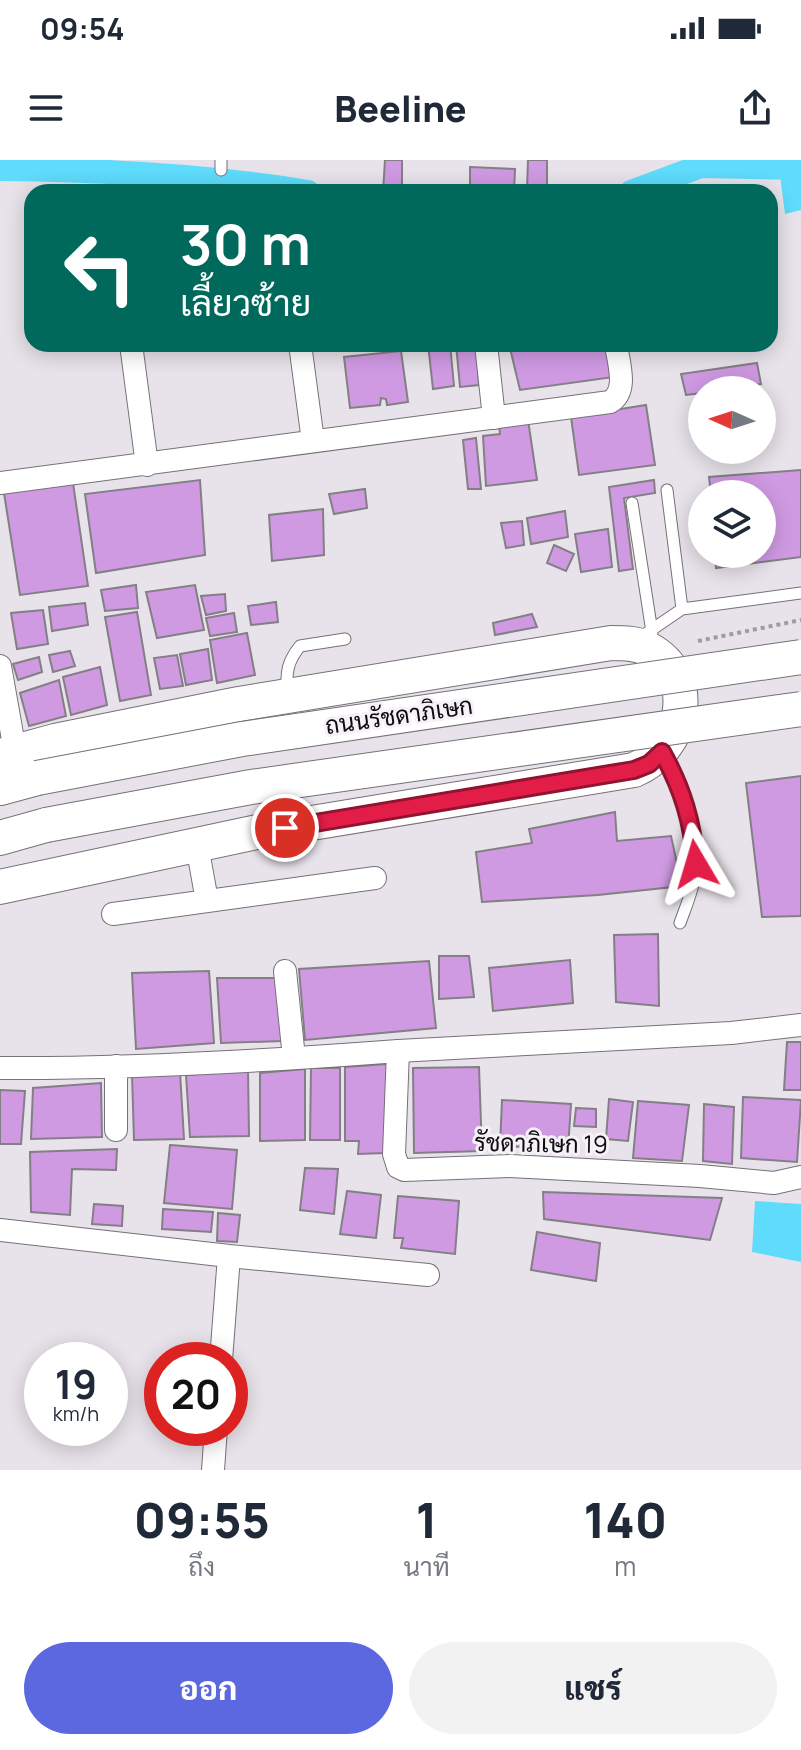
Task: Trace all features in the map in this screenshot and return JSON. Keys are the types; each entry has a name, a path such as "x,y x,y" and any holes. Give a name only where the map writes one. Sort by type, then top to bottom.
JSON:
{"main road":[{"path":"0,887 197,845 634,770 649,764 662,752 678,725 681,702 675,678 641,638 289,696 55,741 8,754"},
{"name":"ถนนรัชดาภิเษก","path":"0,788 37,778 242,739 801,657"},
{"name":"ถนนรัชดาภิเษก","path":"0,838 46,825 251,787 801,709"}],"street":[{"path":"132,352 147,465"},
{"path":"301,352 313,441"},
{"path":"487,352 494,418"},
{"path":"0,483 610,402 617,398 622,389 617,352"},
{"path":"0,666 8,754"},
{"path":"197,845 207,901"},
{"path":"113,914 375,878"},
{"path":"285,971 294,1058"},
{"path":"0,1068 294,1058 731,1033 801,1025"},
{"name":"รัชดาภิเษก 19","path":"398,1051 394,1154 398,1167 404,1170 510,1166 774,1183 801,1177"},
{"path":"116,1066 116,1130"},
{"path":"0,1230 428,1275"},
{"path":"222,1342 229,1256"},
{"path":"213,1470 215,1446"}],"lane":[{"path":"667,490 682,609"},
{"path":"632,503 641,638"},
{"path":"641,638 682,609 801,593"},
{"path":"289,696 286,678 289,660 300,646 345,639"},
{"path":"662,752 681,786 695,847 694,881 680,923"}],"path":[{"path":"696,642 801,620"}],"water":[{"path":"778,160 801,160 801,210 785,214"},
{"path":"755,1201 801,1204 801,1262 752,1252"}],"building":[{"path":"385,160 402,160 402,184 384,184"},
{"path":"528,160 547,160 547,184 527,184"},
{"path":"470,167 515,169 514,184 470,184"},
{"path":"401,352 408,402 387,405 386,399 381,398 380,405 350,408 344,357"},
{"path":"429,352 451,352 454,386 433,389"},
{"path":"457,352 477,352 479,385 460,387"},
{"path":"511,352 611,352 614,377 520,390"},
{"path":"757,363 759,376 688,376 686,395 681,374"},
{"path":"646,405 655,465 579,475 571,417"},
{"path":"528,420 537,480 486,486 483,436 500,434 499,424"},
{"path":"476,438 481,489 468,489 463,440"},
{"path":"801,470 801,557 776,560 776,480 709,480 709,477"},
{"path":"200,480 205,555 96,573 85,494"},
{"path":"654,480 655,493 624,498 633,569 619,571 609,487"},
{"path":"73,483 88,586 20,595 4,493"},
{"path":"365,489 367,508 334,514 329,494"},
{"path":"323,509 324,555 272,561 269,515"},
{"path":"565,511 568,537 531,544 527,518"},
{"path":"522,521 524,545 506,548 501,523"},
{"path":"608,529 612,567 581,572 575,534"},
{"path":"554,545 574,554 566,571 547,563"},
{"path":"136,585 138,608 105,611 101,590"},
{"path":"195,585 204,630 157,638 146,592"},
{"path":"225,594 226,611 206,615 201,596"},
{"path":"276,602 278,622 251,625 248,606"},
{"path":"85,603 88,625 52,631 49,607"},
{"path":"43,610 48,644 17,649 11,613"},
{"path":"137,612 151,695 120,701 105,617"},
{"path":"234,613 237,632 210,636 206,618"},
{"path":"532,614 537,627 495,635 493,623"},
{"path":"247,633 255,675 217,683 210,640"},
{"path":"208,649 212,680 186,685 180,654"},
{"path":"70,651 75,666 53,672 49,655"},
{"path":"177,655 183,686 160,689 154,658"},
{"path":"39,657 42,672 18,680 13,664"},
{"path":"100,667 107,705 71,715 63,677"},
{"path":"59,680 66,716 29,726 20,693"},
{"path":"801,776 801,916 762,917 746,783"},
{"path":"615,812 617,841 671,836 682,886 482,902 476,852 532,843 529,829"},
{"path":"658,934 659,1006 616,1002 614,935"},
{"path":"439,956 469,956 474,997 439,999"},
{"path":"570,960 573,1003 493,1011 489,968"},
{"path":"429,961 436,1028 305,1040 299,969"},
{"path":"209,971 214,1043 136,1049 132,973"},
{"path":"217,978 277,978 283,1041 221,1043"},
{"path":"787,1042 801,1042 801,1090 784,1090"},
{"path":"387,1064 385,1153 358,1154 359,1141 345,1141 345,1067"},
{"path":"479,1067 482,1151 414,1153 413,1068"},
{"path":"311,1068 340,1068 340,1140 310,1140"},
{"path":"305,1069 305,1140 260,1141 260,1073"},
{"path":"248,1070 249,1136 190,1137 186,1075"},
{"path":"180,1072 184,1139 134,1140 132,1074"},
{"path":"101,1083 102,1137 31,1139 33,1088"},
{"path":"0,1090 25,1091 21,1144 0,1144"},
{"path":"743,1097 801,1100 797,1162 741,1158"},
{"path":"609,1099 633,1102 628,1141 606,1139"},
{"path":"502,1100 571,1104 568,1149 500,1146"},
{"path":"638,1101 689,1105 682,1161 633,1158"},
{"path":"704,1104 734,1107 732,1164 703,1161"},
{"path":"576,1108 596,1109 596,1127 574,1126"},
{"path":"170,1145 237,1150 232,1209 164,1203"},
{"path":"117,1149 116,1170 72,1169 70,1215 31,1212 30,1152"},
{"path":"305,1168 338,1169 334,1214 300,1210"},
{"path":"347,1191 381,1195 376,1238 340,1234"},
{"path":"543,1192 722,1198 710,1240 544,1219"},
{"path":"398,1196 459,1201 455,1254 401,1248 403,1238 394,1238"},
{"path":"94,1204 123,1206 122,1226 92,1224"},
{"path":"163,1209 213,1212 211,1232 162,1229"},
{"path":"218,1213 240,1215 237,1242 217,1241"},
{"path":"537,1232 600,1243 596,1281 531,1270"}],"waterway":[{"path":"653,184 701,166 801,168"},
{"path":"0,169 154,174 252,184"}],"route":[{"path":"285,828 634,770 649,764 662,752 681,786 691,822 696,864"}]}
